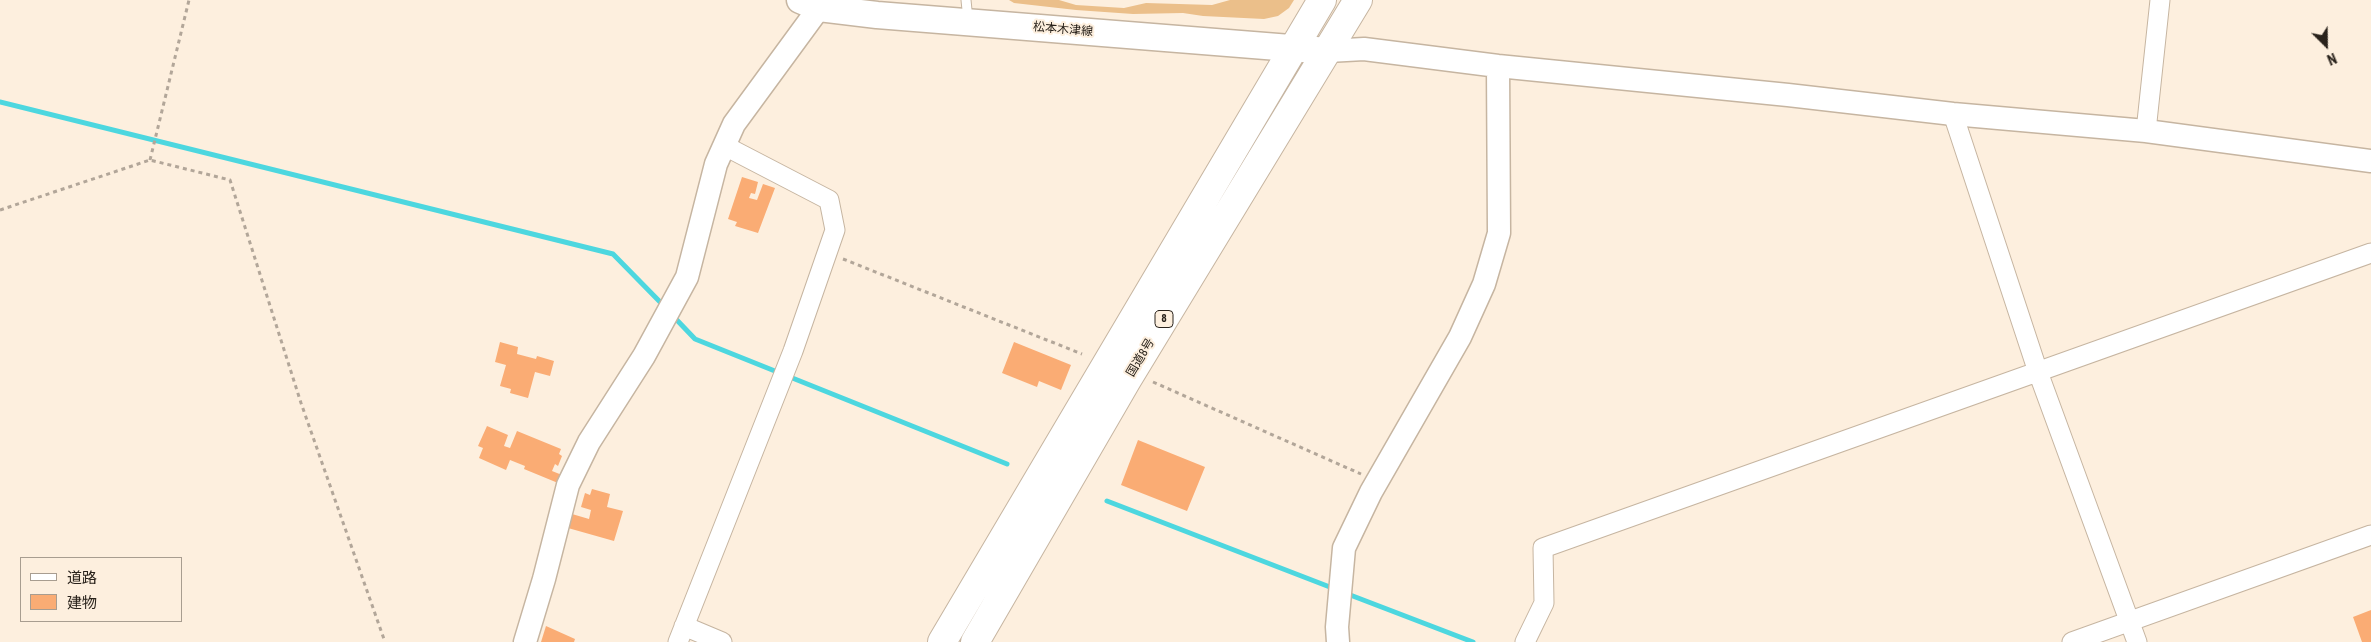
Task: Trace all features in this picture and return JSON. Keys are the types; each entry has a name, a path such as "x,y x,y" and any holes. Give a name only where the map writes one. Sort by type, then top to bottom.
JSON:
{"highway":[{"name":"国道8号","path":"942,642 1273,86 1292,48 1322,0"},
{"name":"国道8号","path":"975,642 1122,389 1287,114 1358,0"}],"main road":[{"name":"松本木津線","path":"816,3 968,11 1328,51"}],"street":[{"path":"2146,131 2160,0"},
{"path":"524,642 544,580 568,484 589,442 644,356 687,277 716,164 734,124 816,3"},
{"path":"1328,51 1364,49 1498,66 1788,94 1953,114 2146,131 2371,161"},
{"path":"1338,642 1337,627 1344,548 1378,481 1460,337 1484,284 1499,233 1498,66"},
{"path":"1953,114 2038,372 2137,642"},
{"path":"722,642 681,634 788,364 835,230 829,200 725,146"},
{"path":"1525,642 1544,603 1543,548 2371,253"},
{"path":"2072,642 2371,535"}],"path":[{"path":"150,160 189,0"},
{"path":"0,210 150,160 230,180 301,403 385,642"},
{"path":"826,253 1082,354"},
{"path":"1153,382 1378,481"}],"shaded area":[{"path":"1009,0 1059,0 1076,5 1124,8 1146,3 1212,5 1230,0 1294,0 1289,8 1278,16 1264,19 1203,16 1183,13 1133,14 1076,10 1014,3"}],"building":[{"path":"742,177 758,182 755,194 751,193 749,198 757,200 763,184 775,188 758,233 735,226 737,222 728,219"},
{"path":"500,342 518,347 517,354 536,359 537,356 554,361 550,376 535,372 528,398 510,393 511,389 500,386 506,365 495,362"},
{"path":"1014,342 1071,365 1061,390 1039,381 1037,387 1002,373"},
{"path":"487,426 508,435 504,446 510,448 517,431 561,449 559,454 562,456 558,466 555,464 552,471 562,475 558,483 524,469 525,466 510,460 506,470 479,458 483,448 478,446"},
{"path":"1138,440 1205,467 1187,511 1121,485"},
{"path":"592,489 610,494 607,507 623,511 614,541 568,528 572,514 589,519 591,510 581,507 585,493 590,495"},
{"path":"2371,610 2371,642 2362,642 2353,617"},
{"path":"546,626 575,639 574,642 541,642"}],"waterway":[{"path":"0,102 613,254 664,306"},
{"path":"673,316 695,339 1007,464"},
{"path":"1107,501 1335,589"},
{"path":"1345,593 1473,642"}]}
